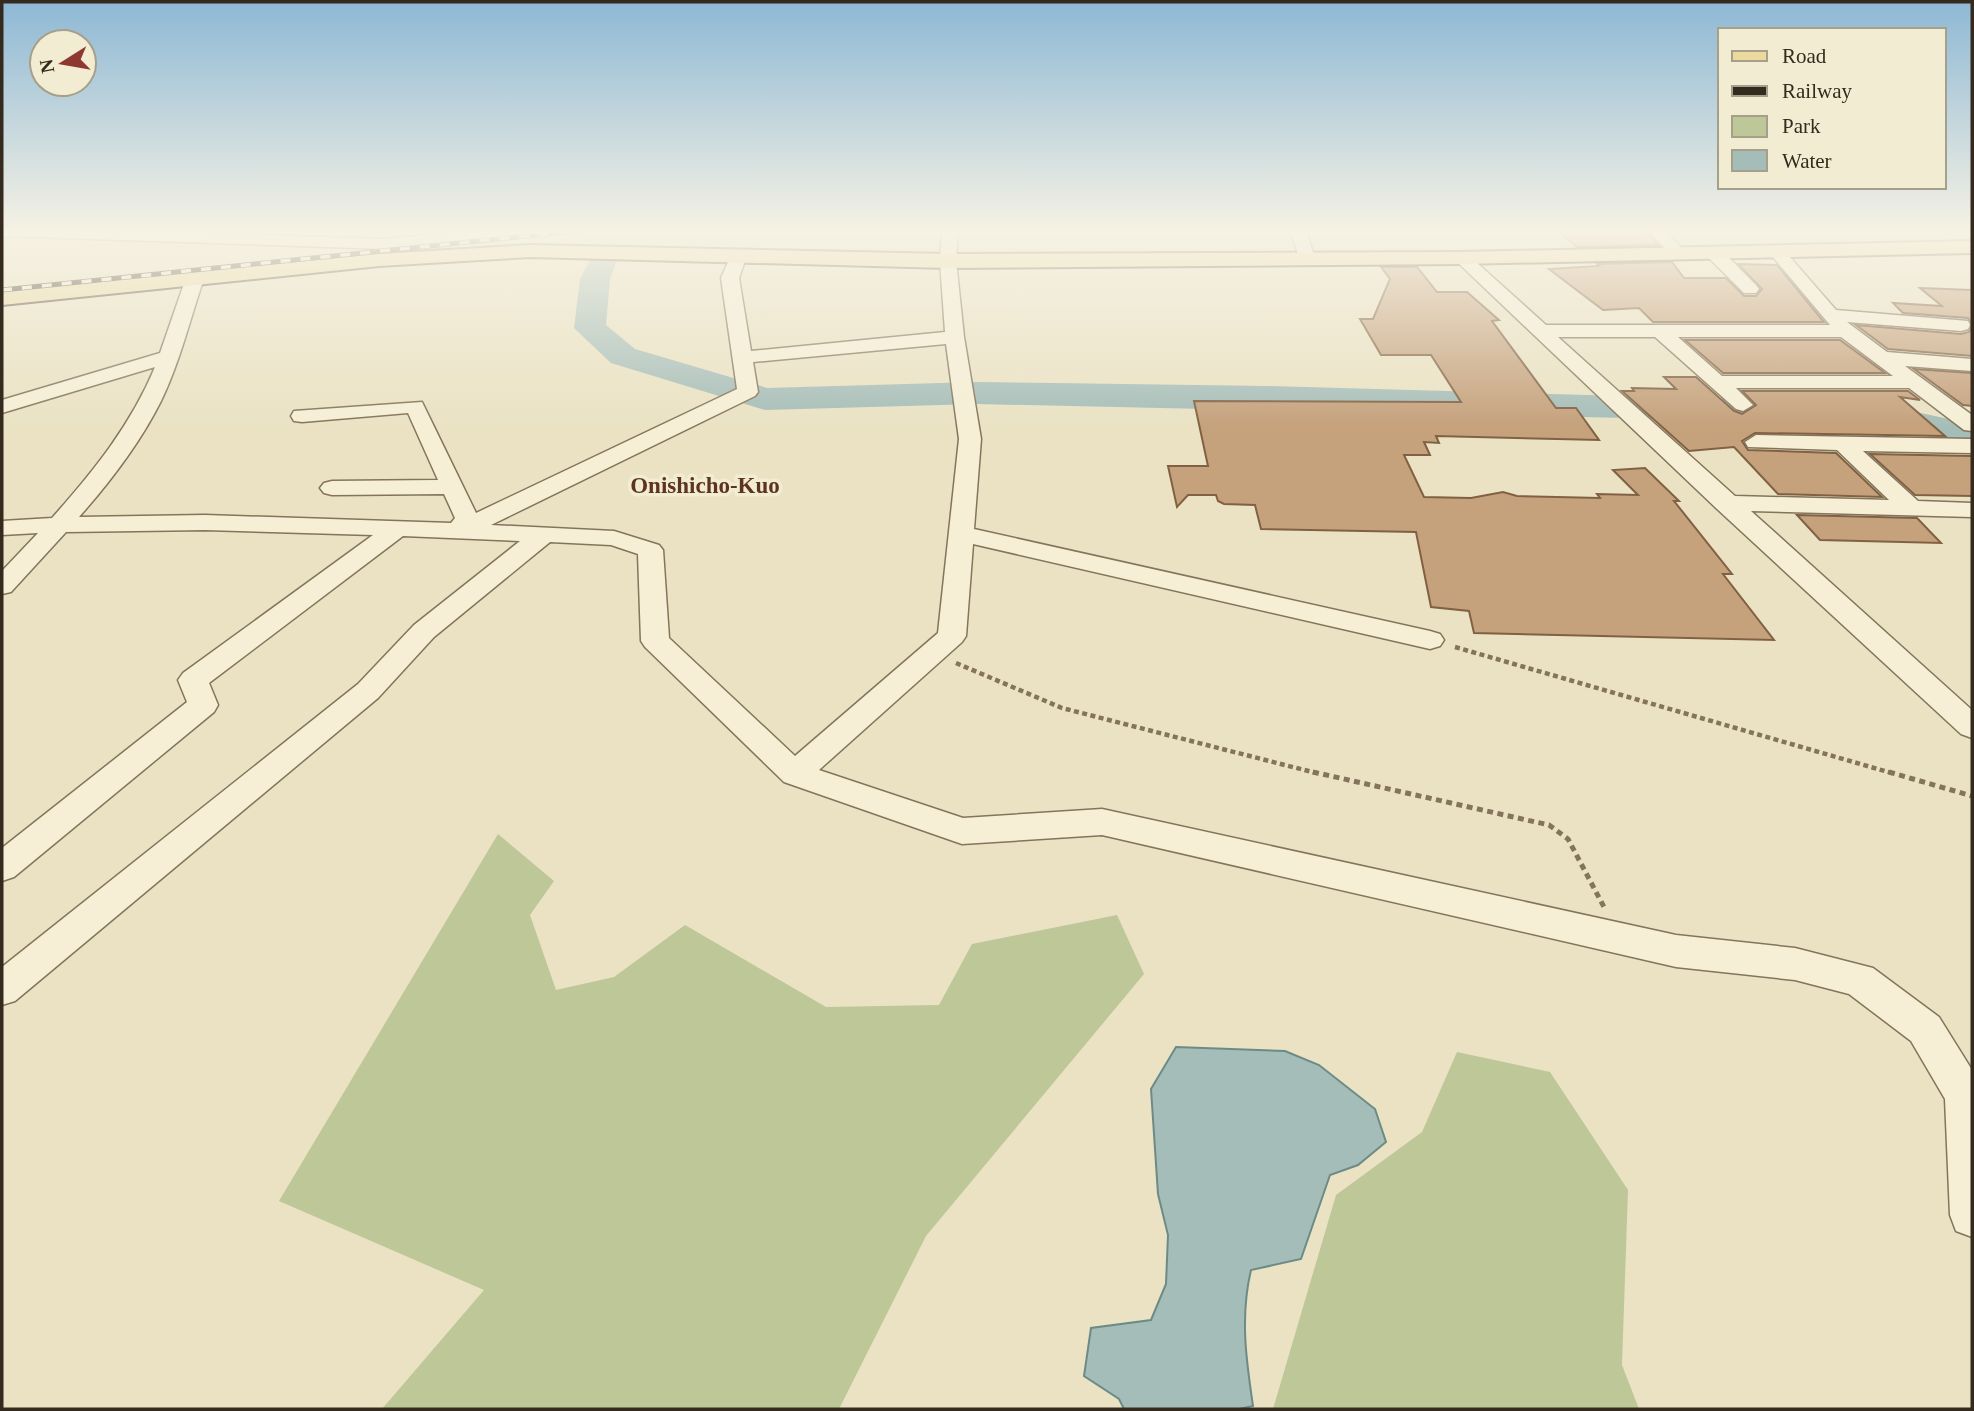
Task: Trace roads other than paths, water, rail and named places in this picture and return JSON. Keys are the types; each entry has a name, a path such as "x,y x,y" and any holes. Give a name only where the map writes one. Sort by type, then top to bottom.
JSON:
{"main road":[{"path":"2,298 23,296"}],"street":[{"path":"2,586 62,524 142,416 168,357 189,296"},
{"path":"457,531 748,392 745,358 733,296"},
{"path":"795,774 953,636 970,439 951,296"},
{"path":"1501,296 1724,503 1972,727"},
{"path":"1818,296 1839,323 1880,358 1962,410 1972,425"},
{"path":"1703,309 1728,330"},
{"path":"1539,331 1728,330 1839,323 1961,325"},
{"path":"1659,330 1743,405"},
{"path":"745,358 955,337"},
{"path":"2,407 168,357"},
{"path":"1880,358 1972,365"},
{"path":"1717,382 1914,382"},
{"path":"302,415 415,406 467,519 457,531"},
{"path":"1756,442 1972,446"},
{"path":"1844,444 1911,508"},
{"path":"332,488 452,487"},
{"path":"1724,503 1972,510"},
{"path":"2,528 62,524 307,524 614,538 650,550 655,641 795,774 962,831 1102,822 1676,951 1795,964 1860,979 1925,1029 1965,1095 1972,1215"},
{"path":"2,867 203,705 193,680 397,530"},
{"path":"2,989 368,691 424,631 544,534"},
{"path":"961,534 1430,639"}],"water":[{"path":"1176,1047 1285,1051 1319,1065 1375,1109 1386,1142 1358,1165 1330,1175 1301,1259 1251,1270 1245,1321 1253,1406 1239,1409 1124,1409 1119,1399 1084,1376 1091,1328 1151,1320 1166,1284 1168,1235 1158,1194 1151,1089"}],"waterway":[{"path":"593,296 590,328 623,356 765,399 976,393 1267,397 1809,411 1874,414 1972,435"}],"district":[{"name":"Onishicho-Kuo","path":"705,485"}]}
